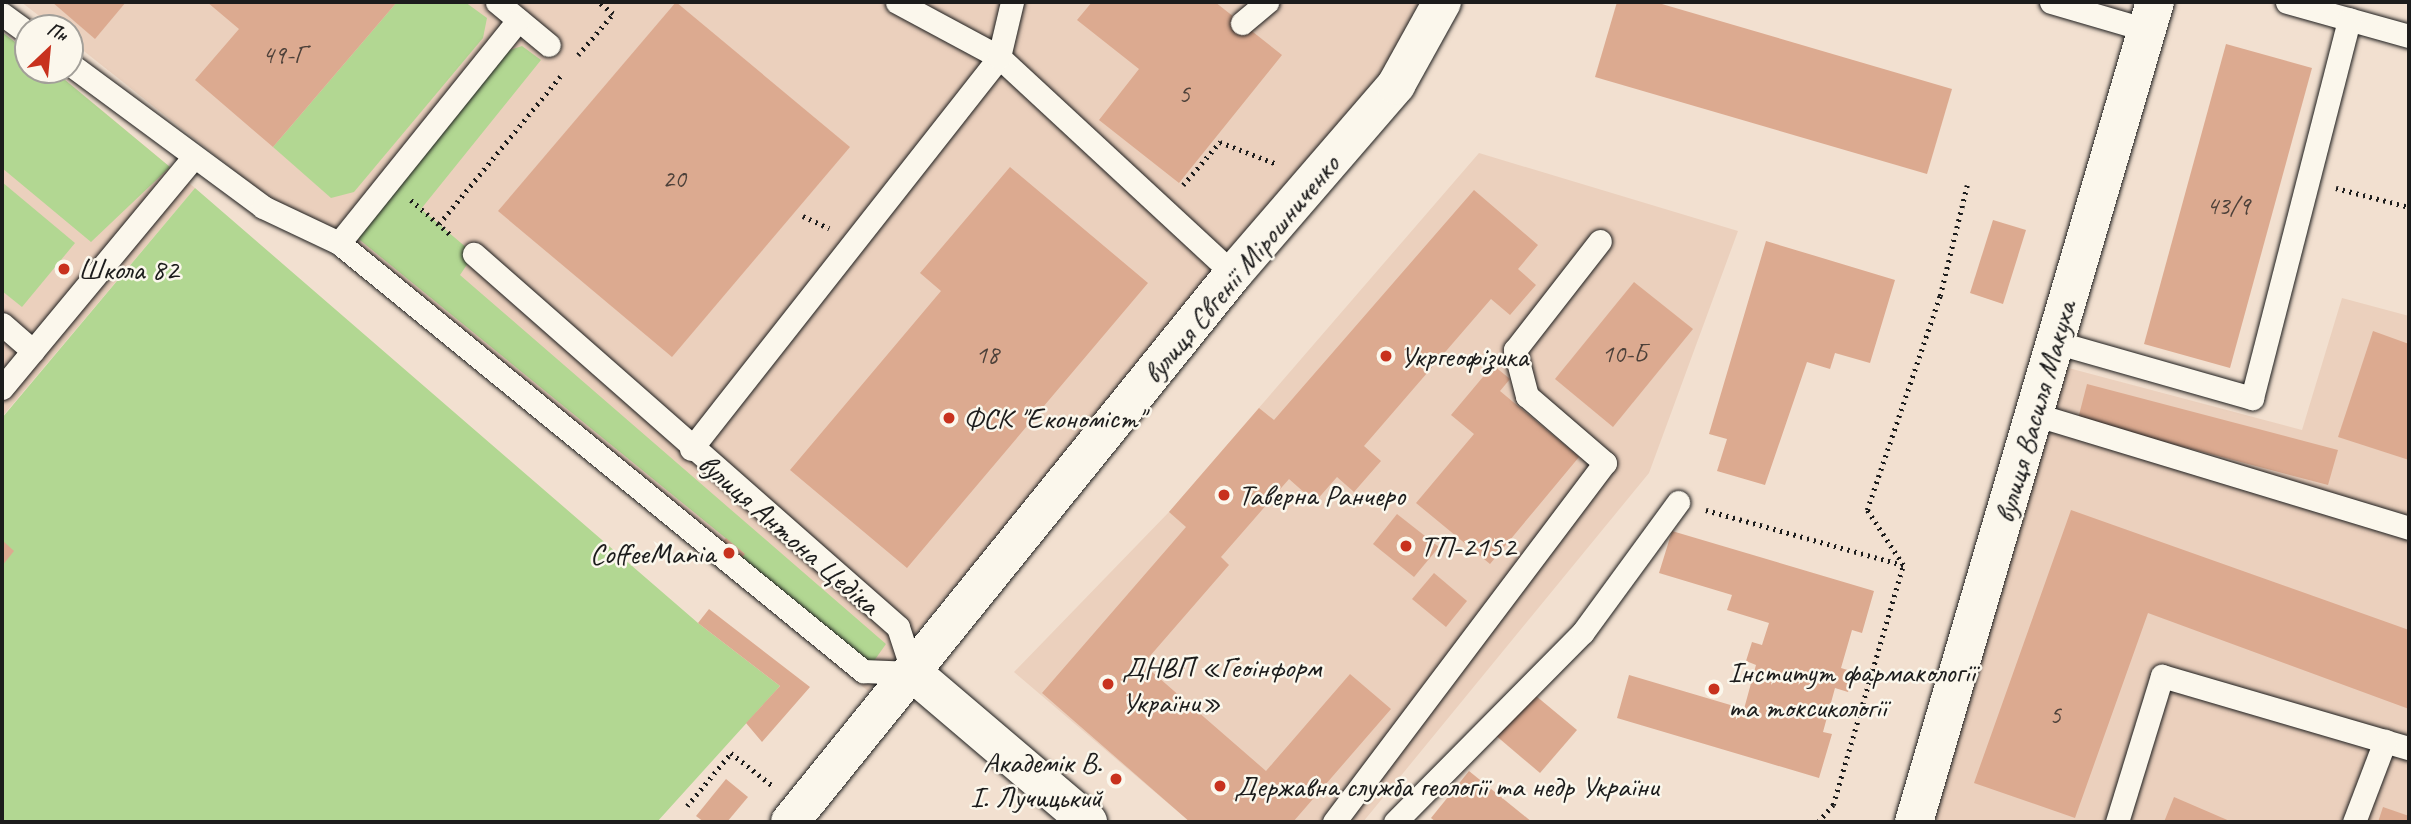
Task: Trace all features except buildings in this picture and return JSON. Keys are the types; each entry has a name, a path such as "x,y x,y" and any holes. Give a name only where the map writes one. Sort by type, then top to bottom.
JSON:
{"street":[{"name":"вулиця Євгенії Мірошниченко","path":"790,822 914,673 1234,274 1396,85 1441,2"},
{"name":"вулиця Василя Макуха","path":"1914,822 2151,16"},
{"path":"914,673 1088,822"}],"lane":[{"path":"497,2 549,45"},
{"path":"897,2 999,57 1234,274"},
{"path":"691,449 999,57 1012,2"},
{"path":"1242,23 1267,2"},
{"path":"2052,2 2151,16"},
{"path":"2287,2 2409,36"},
{"path":"2055,342 2252,398 2311,181 2349,19"},
{"path":"339,243 518,20"},
{"path":"84,74 263,207 339,243 863,671 914,673"},
{"path":"2,388 194,157"},
{"path":"1334,822 1605,463 1527,396 1515,350 1600,240"},
{"name":"вулиця Антона Цедіка","path":"474,254 691,449 898,627 914,673"},
{"path":"2,324 33,351"},
{"path":"2034,414 2409,528"},
{"path":"1395,822 1583,632 1678,502"},
{"path":"2117,822 2162,676 2409,748"},
{"path":"2354,822 2385,741"}],"path":[{"path":"439,224 612,15 598,2"},
{"path":"1164,207 1220,142 1289,168"},
{"path":"388,180 474,254"},
{"path":"2311,181 2409,207"},
{"path":"1818,822 1833,805 1903,565 1867,510 1940,296 1967,185"},
{"path":"1678,502 1903,565"},
{"path":"687,806 731,753 773,786"}],"shaded area":[{"path":"21,2 1424,2 1381,73 868,691 327,244 84,51 84,14 37,14"},
{"name":"Школа 82","path":"2,70 14,71 14,84 70,84 195,188 2,417"},
{"path":"1479,153 1738,231 1649,473 1363,822 1190,822 1014,672 1169,512"},
{"path":"2342,298 2409,316 2409,822 1933,821 2061,366 2302,430"}],"green space":[{"path":"397,2 465,2 487,18 483,38 354,192 331,198 273,147"},
{"path":"2,32 14,41 14,84 70,84 170,167 91,242 2,168"},
{"path":"522,46 541,60 421,209 474,254 460,275 886,644 869,668 734,566 744,553 355,236 499,54"},
{"path":"2,182 75,243 22,307 2,291"},
{"path":"195,188 698,623 780,686 657,822 2,822 2,418"}],"place":[{"name":"Школа 82","path":"64,269"},
{"name":"Укргеофізика","path":"1386,356"},
{"name":"ФСК \"Економіст\"","path":"949,418"},
{"name":"Таверна Ранчеро","path":"1224,495"},
{"name":"ТП-2152","path":"1406,546"},
{"name":"CoffeeMania","path":"729,553"},
{"name":"ДНВП «Геоінформ України»","path":"1108,684"},
{"name":"Інститут фармакології та токсикології","path":"1714,689"},
{"name":"Академік В. І. Лучицький","path":"1116,779"},
{"name":"Державна служба геології та недр України","path":"1220,786"}]}
